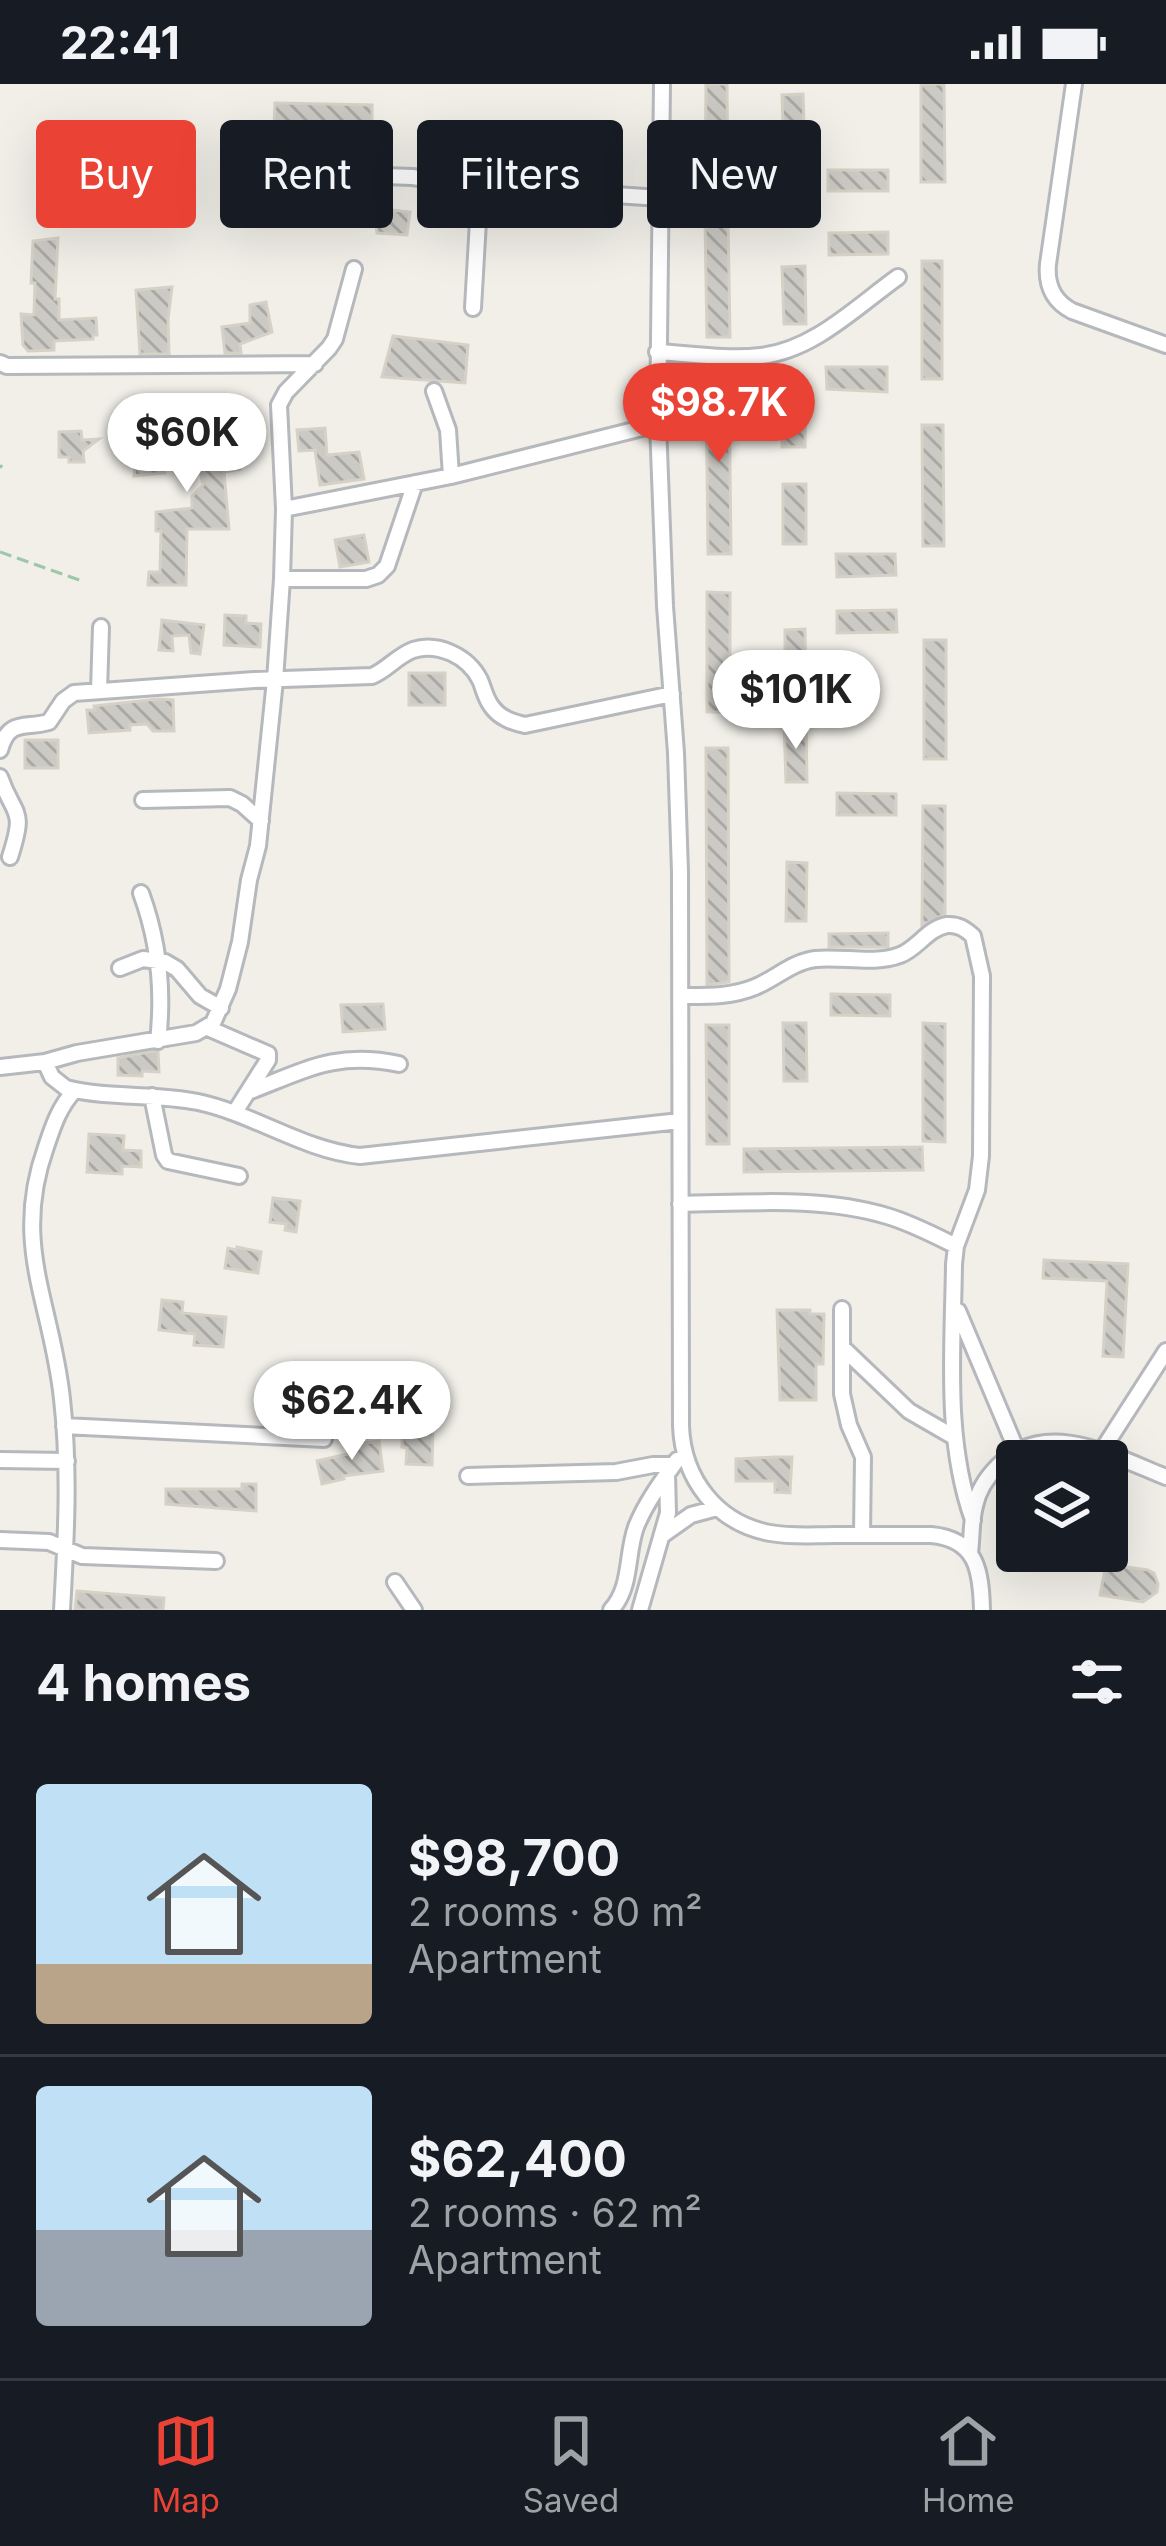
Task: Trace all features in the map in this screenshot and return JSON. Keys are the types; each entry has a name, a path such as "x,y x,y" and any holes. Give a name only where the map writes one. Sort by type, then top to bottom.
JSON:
{"street":[{"path":"661,120 662,84"},
{"path":"1074,84 1048,264 1049,286 1072,311 1166,345"},
{"path":"472,308 477,228"},
{"path":"659,228 658,424 680,832 683,1451 695,1482 717,1508 743,1525 773,1534 942,1536 962,1546 980,1574 982,1610"},
{"path":"208,1028 221,1008 241,942 261,821 282,579 279,405 335,339 354,269"},
{"path":"657,352 746,357 781,352 814,338 898,277"},
{"path":"0,364 315,364"},
{"path":"434,392 448,430 451,476"},
{"path":"284,509 451,476 658,424"},
{"path":"282,579 360,580 378,575 387,566 415,483"},
{"path":"99,691 101,627"},
{"path":"0,750 15,727 49,722 68,696 80,692 372,676 409,651 436,648 472,668 500,715 525,724 672,694"},
{"path":"0,777 19,820 10,857"},
{"path":"142,800 230,798 261,821"},
{"path":"141,893 159,960 158,1041"},
{"path":"680,996 744,991 815,959 894,957 947,925 973,936 982,976 980,1173 956,1246 954,1300 954,1437 973,1520"},
{"path":"120,968 134,961 159,960 221,1008"},
{"path":"0,1067 208,1028 268,1054 235,1112"},
{"path":"248,1092 333,1061 358,1058 399,1064"},
{"path":"45,1062 58,1084 75,1090 200,1102 322,1148 360,1156 680,1121"},
{"path":"62,1610 67,1461 54,1343 34,1264 30,1218 34,1187 57,1114 75,1090"},
{"path":"152,1096 168,1161 239,1176"},
{"path":"680,1204 848,1207 922,1228 956,1246"},
{"path":"954,1300 1012,1440"},
{"path":"842,1309 844,1409 862,1456 862,1535"},
{"path":"842,1347 909,1411 954,1437"},
{"path":"1109,1440 1166,1351"},
{"path":"64,1426 324,1439"},
{"path":"611,1610 624,1590 637,1525 683,1451"},
{"path":"0,1460 67,1461"},
{"path":"1128,1462 1166,1477"},
{"path":"468,1476 616,1472 653,1465 670,1469"},
{"path":"970,1553 979,1493 996,1467"},
{"path":"640,1610 670,1499 670,1469"},
{"path":"660,1538 680,1521 717,1508"},
{"path":"0,1540 49,1542 82,1556 216,1561"},
{"path":"394,1582 414,1610"}],"path":[{"path":"0,552 82,581"}],"building":[{"path":"706,84 727,84 727,120 706,120"},
{"path":"921,84 944,84 945,182 921,182"},
{"path":"803,94 804,120 783,120 782,95"},
{"path":"275,103 372,105 372,120 274,120"},
{"path":"828,170 888,170 888,191 828,191"},
{"path":"393,210 410,212 407,235 377,233 376,228 393,228"},
{"path":"705,228 728,228 730,337 707,337"},
{"path":"888,232 888,254 829,255 829,233"},
{"path":"58,238 55,299 59,299 59,320 96,318 97,335 54,341 54,350 28,351 23,345 21,314 34,315 33,241"},
{"path":"922,261 942,261 942,379 922,379"},
{"path":"805,266 806,324 784,324 782,267"},
{"path":"172,287 169,354 140,354 136,290"},
{"path":"266,302 272,332 240,344 241,353 225,353 222,327 250,323 250,305"},
{"path":"393,336 468,345 465,383 382,377"},
{"path":"826,367 887,367 887,392 827,389"},
{"path":"706,376 729,376 731,554 708,554"},
{"path":"783,388 806,388 805,447 782,447"},
{"path":"922,425 943,425 944,546 923,546"},
{"path":"325,428 327,455 359,452 364,479 320,485 315,450 299,451 297,430"},
{"path":"185,429 184,443 232,434 240,469 224,472 229,529 187,529 186,585 148,585 149,572 160,572 161,531 156,531 156,512 192,508 192,496 203,485 196,453 170,455 171,465 163,464 165,473 134,476 136,457 128,458 129,445 140,445 141,435"},
{"path":"81,431 82,440 99,439 83,451 84,462 59,457 59,432"},
{"path":"783,484 806,484 806,544 783,544"},
{"path":"364,535 369,562 340,567 335,540"},
{"path":"836,554 895,554 896,575 837,577"},
{"path":"707,592 730,593 730,712 707,712"},
{"path":"896,610 897,632 837,633 837,611"},
{"path":"225,615 246,616 246,623 261,624 260,647 224,645"},
{"path":"162,620 204,625 200,654 191,653 189,635 172,636 173,651 159,650"},
{"path":"805,629 806,687 785,688 785,630"},
{"path":"924,640 946,640 946,759 924,759"},
{"path":"409,673 445,673 445,705 409,705"},
{"path":"173,700 174,731 153,731 147,724 89,733 87,710 95,710 94,706"},
{"path":"784,723 806,723 807,782 786,782"},
{"path":"25,740 58,740 58,768 25,768"},
{"path":"706,748 728,748 729,982 707,985"},
{"path":"837,793 896,794 896,815 837,815"},
{"path":"923,806 945,806 945,914 922,925"},
{"path":"787,862 807,863 806,921 786,921"},
{"path":"888,933 888,947 829,947 829,934"},
{"path":"831,994 890,995 890,1016 831,1015"},
{"path":"383,1004 385,1029 343,1032 341,1005"},
{"path":"783,1023 806,1023 807,1081 784,1081"},
{"path":"923,1023 945,1024 945,1142 923,1141"},
{"path":"706,1025 729,1025 729,1144 707,1144"},
{"path":"158,1052 159,1072 118,1075 118,1058"},
{"path":"89,1134 124,1136 123,1150 141,1151 141,1167 122,1166 122,1174 87,1172"},
{"path":"922,1147 923,1170 744,1172 744,1149"},
{"path":"273,1198 300,1201 296,1232 285,1230 286,1224 270,1222"},
{"path":"228,1248 261,1252 258,1273 225,1268"},
{"path":"1044,1260 1128,1264 1123,1357 1103,1356 1107,1281 1043,1278"},
{"path":"162,1300 183,1302 182,1313 226,1317 223,1347 194,1345 195,1334 159,1330"},
{"path":"777,1310 824,1314 823,1364 816,1364 816,1400 780,1400"},
{"path":"433,1428 432,1465 406,1464 403,1429"},
{"path":"379,1441 383,1471 322,1484 317,1461 352,1453 351,1445"},
{"path":"792,1457 790,1493 775,1492 775,1481 736,1481 736,1459"},
{"path":"242,1484 256,1484 256,1511 166,1504 166,1489 242,1489"},
{"path":"1128,1567 1154,1573 1158,1584 1157,1592 1143,1602 1100,1595 1104,1572 1128,1572"},
{"path":"77,1591 164,1598 163,1610 75,1610"}]}
